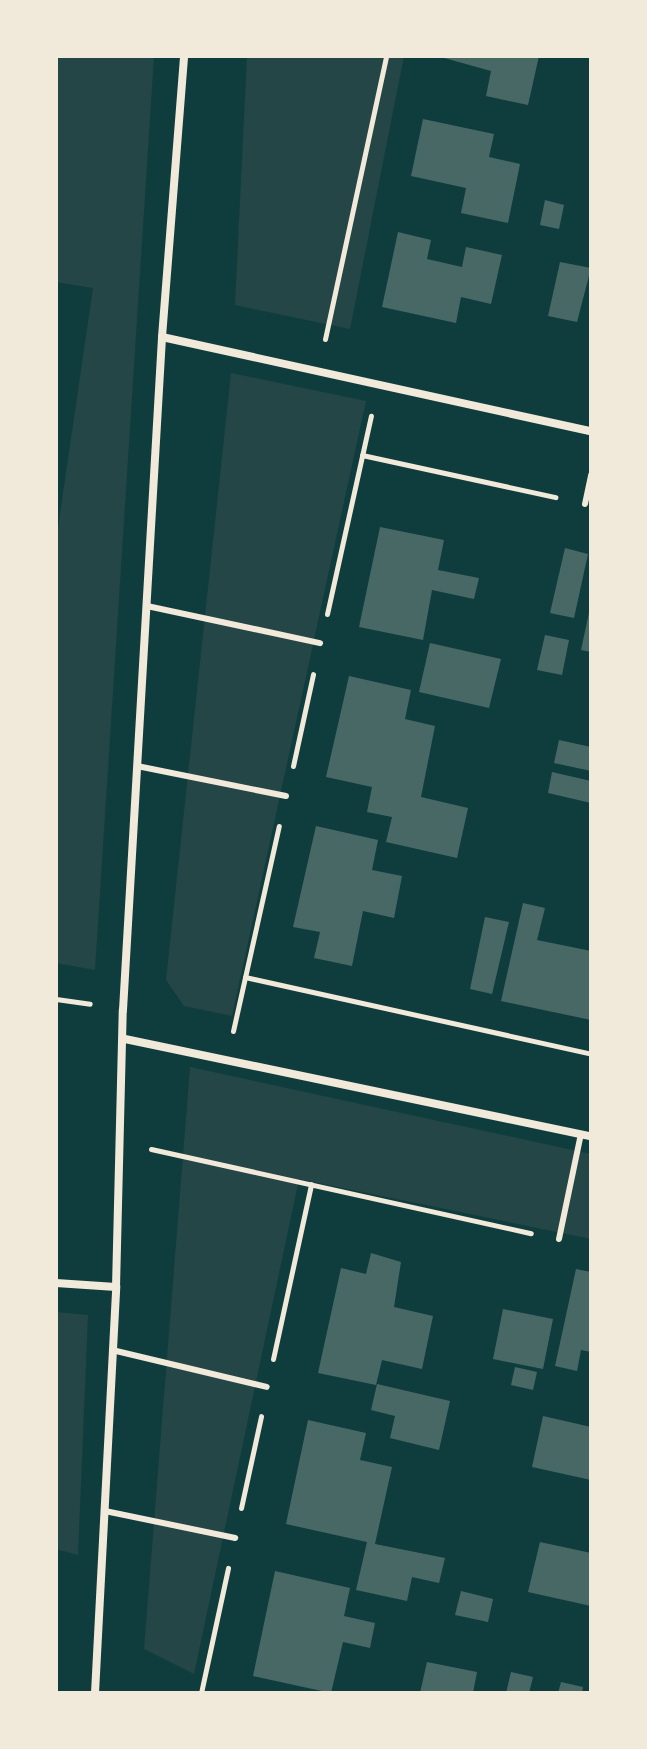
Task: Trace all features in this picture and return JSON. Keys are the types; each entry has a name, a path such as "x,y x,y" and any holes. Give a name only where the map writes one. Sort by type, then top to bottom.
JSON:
{"street":[{"path":"95,1693 116,1287 137,766 162,337 184,56"},
{"path":"162,337 591,431"},
{"path":"125,1039 591,1136"},
{"path":"56,1283 116,1287"}],"lane":[{"path":"585,504 591,475"},
{"path":"147,606 320,643"},
{"path":"137,766 286,796"},
{"path":"559,1239 581,1134"},
{"path":"112,1350 267,1387"},
{"path":"105,1511 235,1538"}],"path":[{"path":"318,372 386,56"},
{"path":"227,1060 378,384"},
{"path":"362,455 585,504"},
{"path":"245,977 591,1054"},
{"path":"121,1143 559,1239"},
{"path":"201,1693 311,1184"}],"shaded area":[{"path":"56,56 154,56 95,970 56,963 56,541 93,288 56,282"},
{"path":"247,56 404,56 350,329 235,305"},
{"path":"231,373 366,401 232,1016 184,1006 166,980"},
{"path":"190,1067 591,1154 591,1239 299,1179 194,1674 144,1649"},
{"path":"56,1312 88,1315 78,1555 56,1549"}],"building":[{"path":"437,56 539,56 528,105 486,96 491,71"},
{"path":"423,119 494,134 489,157 520,164 508,223 461,213 466,188 411,176"},
{"path":"545,200 564,205 559,229 540,225"},
{"path":"398,232 431,240 427,259 462,267 466,247 502,255 491,304 461,297 456,323 382,307"},
{"path":"560,262 591,268 577,322 548,316"},
{"path":"380,527 444,540 438,570 479,578 474,599 432,590 423,640 359,627"},
{"path":"565,548 588,554 574,618 550,613"},
{"path":"591,608 591,652 581,650"},
{"path":"545,635 569,640 562,675 537,670"},
{"path":"430,643 501,659 489,708 419,692"},
{"path":"349,676 411,690 405,719 435,726 421,797 468,808 457,858 386,842 392,817 367,812 372,787 326,777"},
{"path":"559,740 591,747 591,771 554,763"},
{"path":"552,772 591,781 591,803 548,793"},
{"path":"316,826 378,840 372,870 402,876 394,918 363,911 352,966 314,958 320,932 293,927"},
{"path":"523,903 545,908 537,940 591,951 591,1020 501,1001"},
{"path":"485,917 509,922 492,994 470,989"},
{"path":"371,1253 401,1262 394,1307 433,1316 422,1369 382,1360 376,1385 318,1373 341,1268 366,1274"},
{"path":"576,1269 591,1272 591,1352 581,1350 577,1371 555,1366"},
{"path":"503,1309 553,1319 543,1369 493,1359"},
{"path":"515,1367 537,1372 533,1390 511,1385"},
{"path":"377,1384 450,1401 439,1450 390,1438 395,1416 371,1410"},
{"path":"543,1416 591,1427 591,1480 532,1467"},
{"path":"308,1420 366,1433 360,1460 392,1467 375,1544 445,1558 439,1583 412,1577 407,1601 356,1590 367,1542 286,1524"},
{"path":"540,1542 591,1553 591,1606 528,1592"},
{"path":"275,1571 350,1588 344,1616 375,1623 370,1648 343,1642 331,1693 253,1676"},
{"path":"461,1591 493,1599 488,1622 455,1615"},
{"path":"427,1662 477,1672 473,1693 420,1693"},
{"path":"511,1672 533,1677 529,1693 506,1693"},
{"path":"561,1682 583,1687 582,1693 558,1693"}]}
